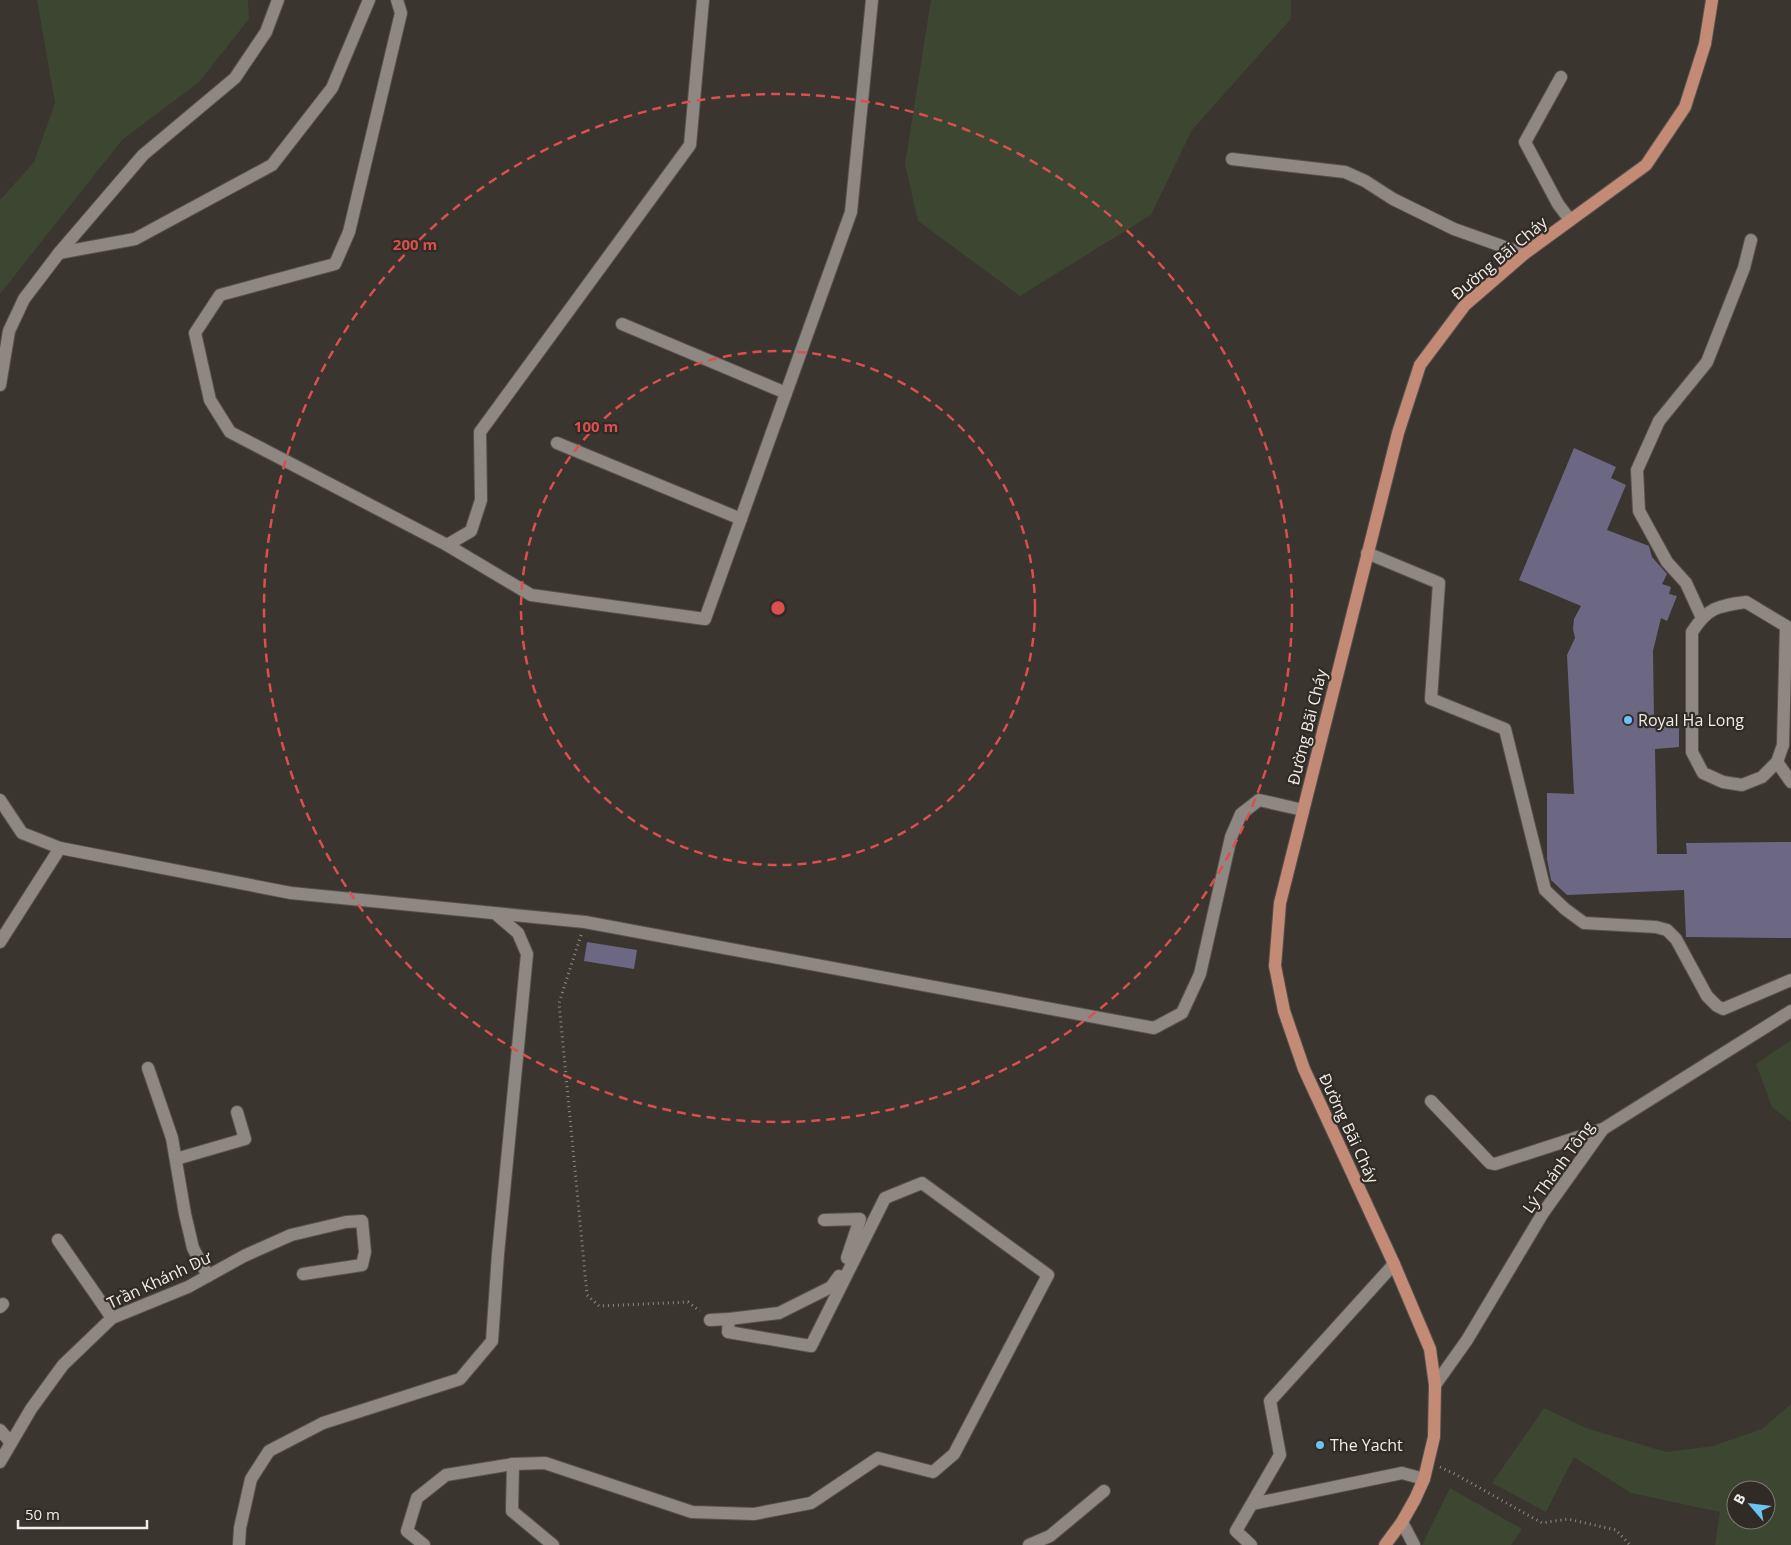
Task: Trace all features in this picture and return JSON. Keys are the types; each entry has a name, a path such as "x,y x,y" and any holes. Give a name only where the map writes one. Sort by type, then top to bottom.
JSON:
{"main road":[{"name":"Đường Bãi Cháy","path":"1385,1545 1402,1522 1424,1479 1434,1437 1435,1385 1430,1349 1394,1264 1304,1069 1284,1011 1275,966 1280,903 1398,433 1420,365 1465,305 1524,254 1646,165 1685,106 1705,44 1712,0"}],"street":[{"path":"0,385 9,331 24,299 59,254 143,155 235,78 266,32 278,0"},
{"path":"59,254 135,239 272,165 332,88 369,0"},
{"path":"397,0 401,12 399,22 348,232 335,264 220,295 195,333 210,400 230,432 448,545 530,595 705,619 851,212 872,0"},
{"path":"448,545 471,531 481,500 480,432 690,145 703,0"},
{"path":"1561,77 1525,142 1558,204 1570,220"},
{"path":"1232,159 1345,172 1454,229 1524,254"},
{"path":"1702,618 1686,583 1667,562 1639,511 1637,470 1659,421 1707,362 1744,268 1750,240"},
{"path":"622,324 786,393"},
{"path":"557,443 741,519"},
{"path":"1368,553 1438,584 1430,699 1505,729 1545,890 1565,910 1584,923 1656,927 1667,930 1676,939 1707,996 1717,1006 1724,1009 1791,980"},
{"path":"1746,602 1788,621 1782,745 1777,762 1762,777 1742,785 1723,782 1703,773 1692,752 1692,632 1702,618 1719,606 1746,602"},
{"path":"1777,762 1791,782"},
{"path":"0,800 22,832 60,848 290,893 497,915 585,922 1154,1028 1182,1013 1200,974 1231,837 1241,814 1258,800 1303,810"},
{"path":"0,942 60,848"},
{"path":"240,1545 240,1528 251,1479 269,1451 323,1423 460,1379 492,1341 498,1254 527,954 518,933 497,915"},
{"name":"Lý Thánh Tông","path":"1435,1385 1467,1340 1543,1213 1603,1129 1791,1011"},
{"path":"148,1068 172,1138 193,1248 208,1276"},
{"path":"1431,1101 1490,1163 1495,1164 1603,1129"},
{"path":"176,1159 244,1139 237,1112"},
{"path":"424,1545 407,1531 417,1498 446,1475 514,1464 545,1463 692,1512 754,1514 811,1503 878,1458 933,1472 954,1454 1048,1275 922,1183 885,1198 811,1346 728,1332 728,1320"},
{"path":"824,1220 860,1219 877,1214"},
{"path":"710,1320 728,1320 779,1313 831,1287 844,1269 860,1219"},
{"name":"Trần Khánh Dư","path":"0,1462 31,1409 63,1365 112,1318 188,1287 244,1256 291,1236 346,1222 362,1222 366,1252 362,1265 302,1274"},
{"path":"58,1240 112,1318"},
{"path":"1251,1545 1236,1531 1280,1455 1270,1401 1394,1264"},
{"path":"0,1430 11,1443"},
{"path":"514,1464 512,1510 553,1545"},
{"path":"1252,1504 1402,1473 1424,1479"},
{"path":"1029,1545 1050,1536 1104,1491"},
{"path":"1402,1522 1414,1545"}],"path":[{"path":"585,922 558,1003 587,1295 599,1306 688,1302 710,1320"},
{"path":"1428,1463 1455,1474 1542,1523 1568,1519 1616,1530 1630,1545"}],"green space":[{"path":"37,0 248,0 249,19 199,82 122,140 0,294 0,200 34,162 55,103"},
{"path":"931,0 1291,0 1291,19 1192,130 1151,215 1020,296 918,221 905,164"},
{"path":"1791,1040 1791,1122 1772,1107 1756,1064"},
{"path":"1791,1404 1791,1545 1715,1545 1720,1512 1631,1493 1574,1457 1546,1512 1492,1483 1544,1408 1586,1428 1666,1452 1713,1446 1762,1429"},
{"path":"1450,1488 1522,1529 1511,1545 1422,1545"}],"building":[{"path":"1574,448 1616,467 1611,478 1626,485 1607,530 1649,546 1652,557 1667,574 1662,584 1671,587 1669,594 1677,596 1667,621 1661,618 1653,651 1654,721 1679,720 1679,747 1655,749 1657,854 1687,854 1686,843 1791,842 1791,938 1686,937 1684,890 1567,895 1551,880 1547,859 1547,793 1574,794 1567,655 1575,638 1573,629 1574,619 1581,606 1519,580"},
{"path":"587,942 637,950 634,969 584,961"}],"place":[{"name":"Royal Ha Long","path":"1628,720"},
{"name":"The Yacht","path":"1320,1445"}]}
